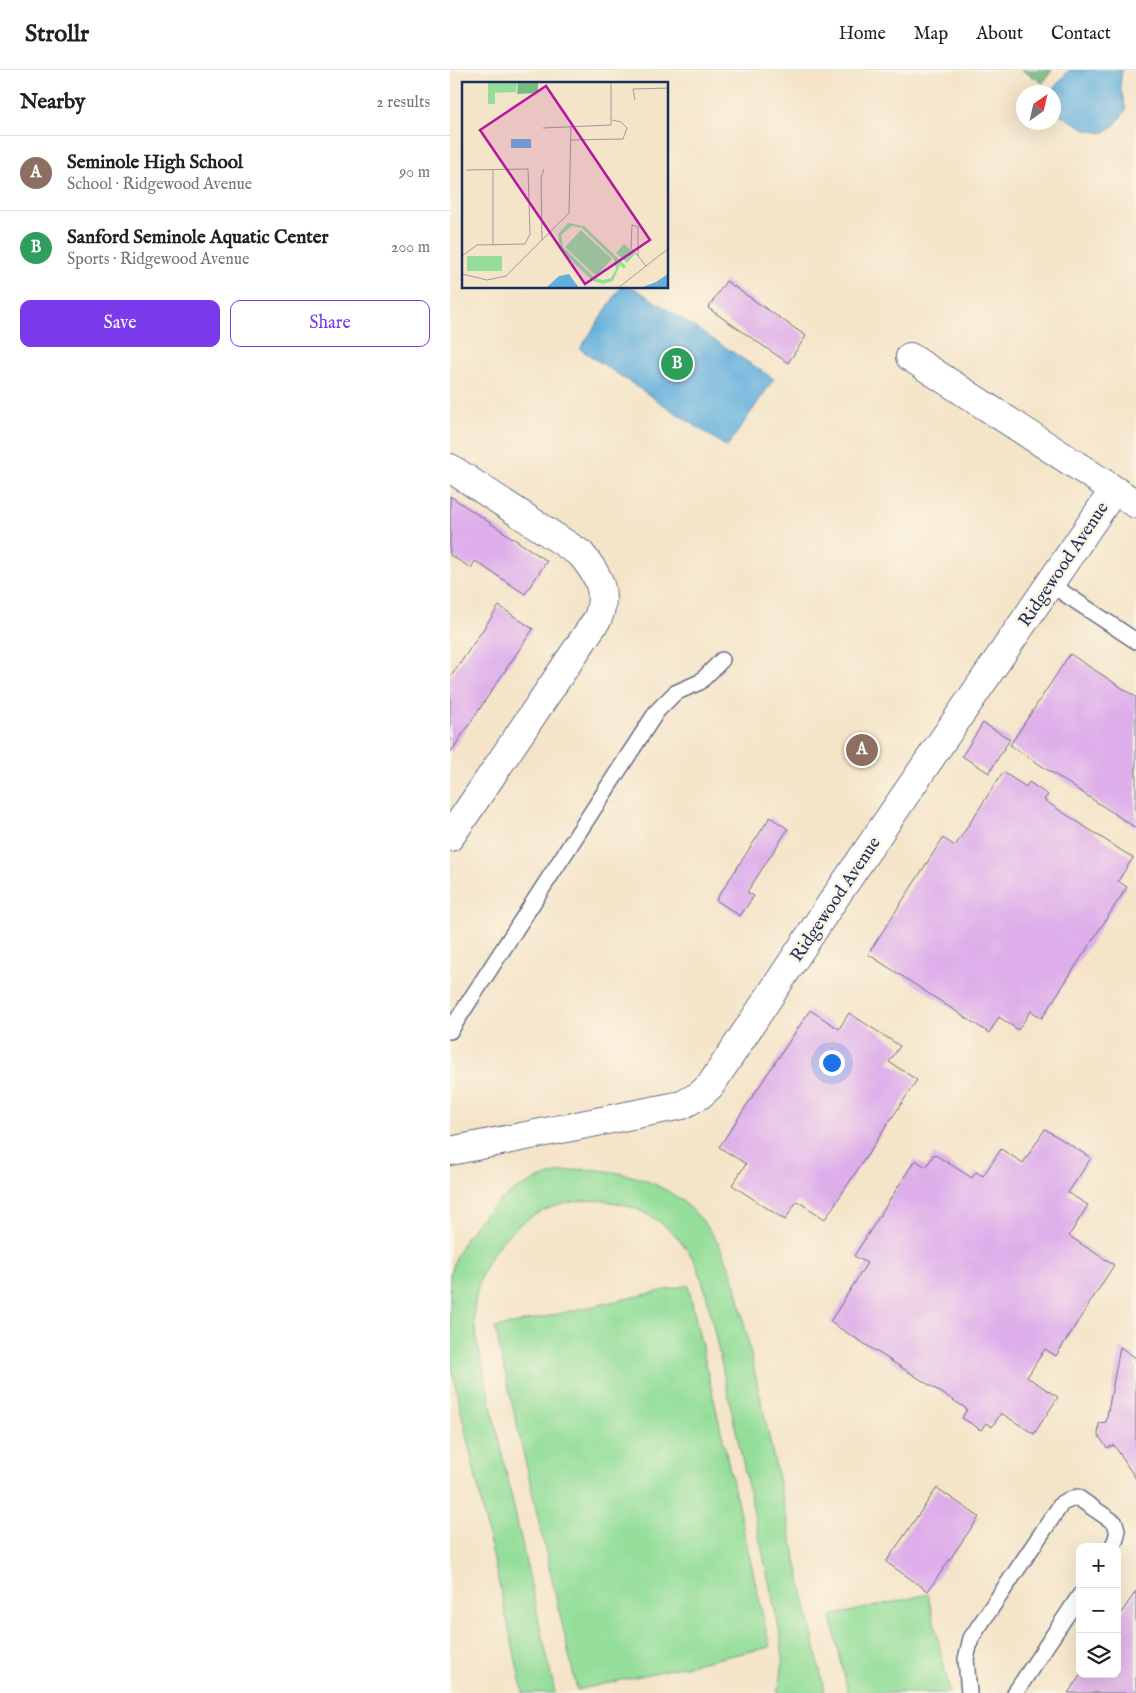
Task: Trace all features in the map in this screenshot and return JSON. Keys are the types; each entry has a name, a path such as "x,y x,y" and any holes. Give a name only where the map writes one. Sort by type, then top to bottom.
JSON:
{"street":[{"name":"Ridgewood Avenue","path":"450,1151 682,1105 710,1086 836,896 1050,584 1125,497 910,356"},
{"path":"450,468 581,554 594,570 601,584 603,598 598,618 450,837"}],"lane":[{"path":"1050,584 1136,641"},
{"path":"450,1031 657,711 675,694 700,682 722,660"},
{"path":"969,1693 966,1659 971,1638 1062,1503 1077,1497 1115,1524 1118,1530 1114,1543"},
{"path":"1015,1693 1076,1601"}],"green space":[{"path":"1022,70 1052,70 1043,83"},
{"path":"584,1169 612,1172 638,1178 661,1187 681,1200 699,1216 714,1236 726,1259 736,1286 825,1693 777,1693 782,1663 780,1633 706,1293 697,1266 692,1257 667,1227 636,1209 602,1201 567,1203 535,1215 507,1236 486,1266 475,1303 474,1318 477,1341 555,1693 523,1693 450,1361 450,1274 456,1256 467,1236 481,1218 498,1202 517,1189 538,1179 560,1172"},
{"path":"688,1285 770,1647 577,1690 495,1328"},
{"path":"928,1594 950,1693 848,1693 831,1616"}],"water":[{"path":"1069,70 1122,70 1120,86 1126,110 1115,125 1103,133 1087,130 1061,115 1061,85 1056,85"},
{"path":"619,289 636,289 774,379 727,447 580,349"}],"building":[{"path":"726,281 806,336 788,363 708,308"},
{"path":"450,496 547,561 525,594 475,561 471,568 450,555"},
{"path":"499,606 533,629 450,753 450,678"},
{"path":"1070,654 1136,697 1136,828 1010,745"},
{"path":"983,723 1010,739 989,773 962,756"},
{"path":"1003,772 1026,787 1029,782 1048,795 1044,800 1133,858 1118,881 1127,887 1042,1018 1031,1011 1018,1030 999,1017 989,1033 868,954 943,838 955,846"},
{"path":"770,817 788,829 747,892 754,896 740,916 716,900"},
{"path":"810,1010 839,1029 849,1013 900,1046 889,1062 917,1080 825,1219 797,1201 785,1220 732,1185 746,1164 719,1147"},
{"path":"1045,1129 1091,1158 1068,1193 1088,1205 1069,1236 1114,1265 1056,1356 1045,1349 1027,1377 1058,1397 1034,1434 1001,1413 992,1427 986,1423 981,1430 962,1418 967,1409 830,1322 867,1263 854,1256 915,1160 926,1167 934,1154 972,1178 976,1172 983,1176 1001,1149 1023,1163"},
{"path":"1120,1347 1136,1358 1136,1479 1114,1445 1107,1448 1098,1435 1099,1423 1106,1422"},
{"path":"937,1488 979,1517 928,1591 886,1562"},
{"path":"1136,1591 1136,1693 1068,1693 1078,1678 1121,1678 1121,1613"}],"place":[{"name":"Sanford Seminole Aquatic Center","path":"677,364"},
{"name":"Seminole High School","path":"862,750"}]}
